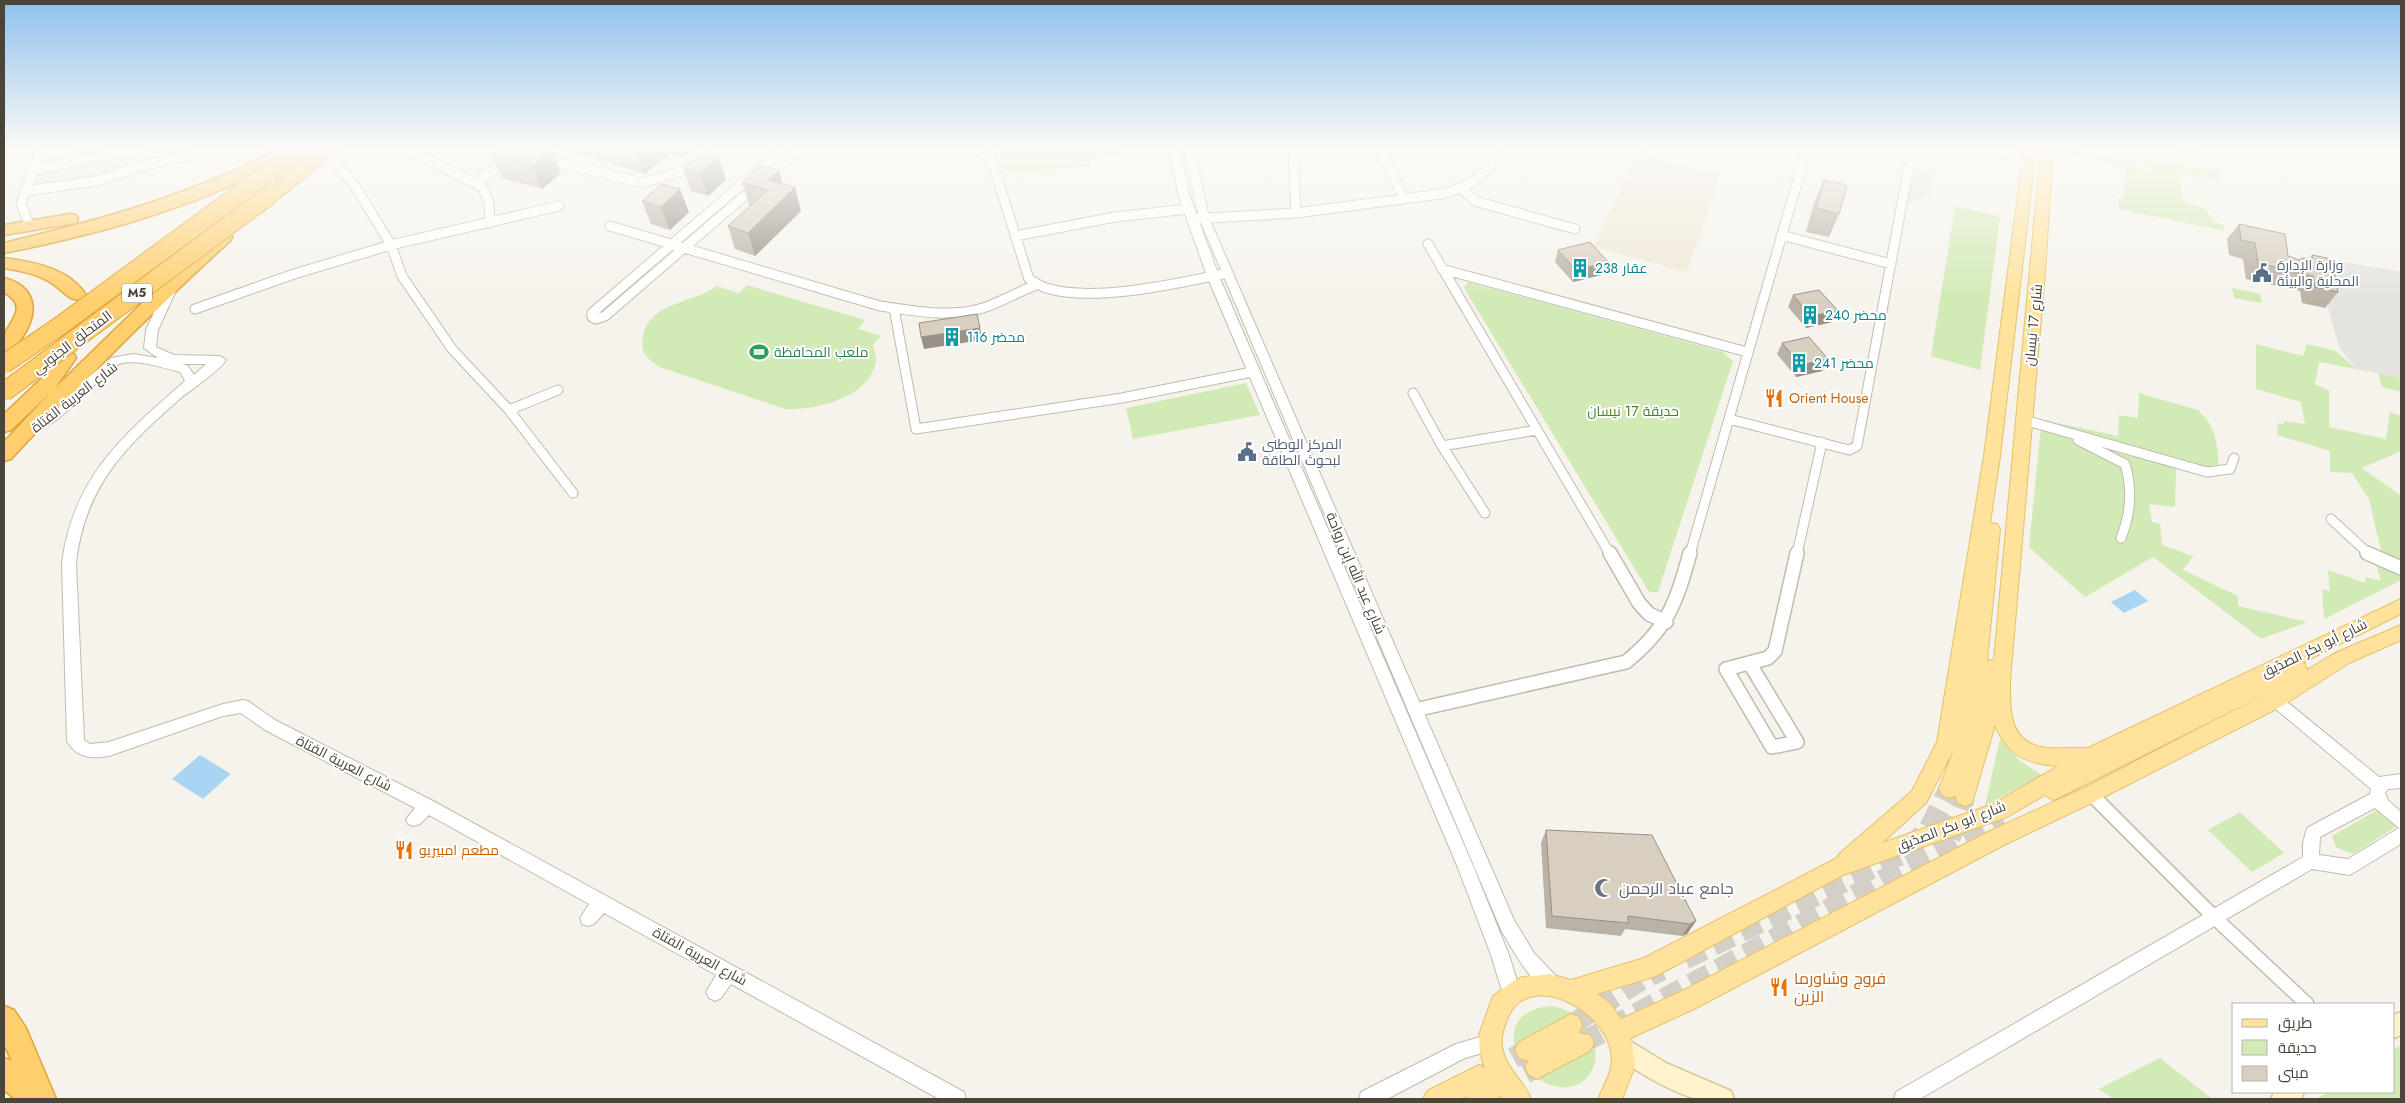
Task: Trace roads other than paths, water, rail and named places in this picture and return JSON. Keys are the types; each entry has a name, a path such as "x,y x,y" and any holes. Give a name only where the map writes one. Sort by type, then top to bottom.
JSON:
{"highway":[{"path":"4,230 129,208 161,199"},
{"path":"4,248 123,219 183,199"},
{"name":"المتحلق الجنوبي","path":"4,364 77,314 232,199"},
{"name":"المتحلق الجنوبي","path":"4,392 264,199"},
{"path":"7,450 175,281 265,199"},
{"path":"4,263 52,275 71,288 77,295"},
{"path":"4,284 16,290 25,301 25,316 18,332 4,348"},
{"path":"4,425 47,385 67,358"},
{"path":"4,417 47,385"},
{"path":"4,1020 16,1038 40,1099"},
{"path":"4,1072 40,1099"}],"main road":[{"name":"شارع 17 نيسان","path":"1992,456 2024,199"},
{"name":"شارع 17 نيسان","path":"2017,501 2043,199"},
{"path":"2016,267 2038,272"},
{"path":"1992,456 1992,516 1976,672 1957,793 1984,732 1999,606 2017,501"},
{"path":"1837,868 1919,796 1948,743 1992,456"},
{"path":"2017,501 2001,681 2001,720 2014,743 2036,756 2056,758 2093,755"},
{"name":"شارع أبو بكر الصدّيق","path":"1574,990 1648,968 1837,868 2000,811 2093,755 2401,606"},
{"name":"شارع أبو بكر الصدّيق","path":"1620,1040 1688,1000 1997,838 2091,794 2275,700 2342,658 2401,632"},
{"path":"2001,816 2314,661 2342,658"},
{"path":"1519,1099 1500,1077 1490,1042 1492,1024 1499,1007 1512,994 1531,986 1552,984 1574,990 1597,1006 1606,1015 1620,1040 1658,1071 1723,1099"},
{"path":"1532,1058 1576,1034"},
{"path":"1610,1099 1619,1086 1623,1068 1620,1040"},
{"path":"1436,1099 1482,1090"}],"street":[{"path":"22,199 22,213 30,226"},
{"path":"363,199 391,246 402,276 452,349 509,410 574,493"},
{"path":"488,199 490,223"},
{"path":"724,199 592,313 592,317 596,319 605,316 739,199"},
{"path":"1004,199 1029,279 1036,286 1069,293 1120,291 1228,273"},
{"name":"شارع عبد الله إبن رواحة","path":"1188,199 1213,276 1252,372 1466,868 1500,955 1512,994"},
{"name":"شارع عبد الله إبن رواحة","path":"1193,199 1194,215 1228,273 1508,926 1528,959 1552,984"},
{"path":"1295,199 1296,212"},
{"path":"1015,236 1115,217 1296,212 1407,199"},
{"path":"1473,199 1575,229"},
{"path":"1415,710 1626,662 1652,642 1666,622 1677,599 1792,199"},
{"path":"1729,418 1849,450 1857,446 1903,199"},
{"path":"195,309 294,274 391,246 559,206"},
{"path":"610,226 880,306 894,308 944,314 973,310 1036,286"},
{"path":"1782,235 1891,264"},
{"path":"1428,244 1639,603 1649,614 1666,622"},
{"path":"1442,269 1747,352"},
{"name":"شارع العربية الفتاة","path":"175,281 155,321 150,339 150,348 155,353 184,369 192,382"},
{"path":"894,308 914,427 916,429 1131,396 1252,372"},
{"name":"شارع العربية الفتاة","path":"7,450 68,403 116,361 133,358 170,361 220,360 146,422 113,456 89,492 74,528 70,564 75,741 84,750 100,751 223,710 243,706 270,726 427,806 958,1099"},
{"path":"509,410 558,390"},
{"path":"1413,393 1442,446 1485,513"},
{"path":"2024,420 2207,472 2220,472 2230,469 2234,458"},
{"path":"1442,446 1537,430"},
{"path":"2071,434 2081,442 2125,464 2130,478 2129,519 2120,538"},
{"path":"1750,664 1797,742 1772,747 1726,669 1768,658 1775,651 1822,442"},
{"path":"2331,519 2341,524 2357,544 2369,554 2401,568"},
{"path":"2275,700 2378,792 2388,812 2401,822"},
{"path":"2311,861 2313,833 2378,792 2390,780 2401,781"},
{"path":"2091,794 2214,917 2306,1003"},
{"path":"414,819 427,806"},
{"path":"1903,1099 2311,861 2350,867 2401,835"},
{"path":"588,918 602,902"},
{"path":"715,992 730,972"},
{"path":"1368,1099 1462,1050 1490,1042"}],"water":[{"path":"2135,590 2148,601 2124,613 2111,602"},
{"path":"200,755 231,774 203,799 172,779"}],"tunnel":[{"path":"1685,959 1902,854 1929,829 1949,789"},
{"path":"1950,838 1965,797"},
{"path":"1582,1043 2001,816"},
{"path":"1571,1025 1641,980 1662,970"},
{"path":"1486,1073 1527,1050"},
{"path":"1498,1088 1537,1067"}],"place":[{"name":"عقار 238","path":"1580,268"},
{"name":"وزارة الإدارة المحلية والبيئة","path":"2262,273"},
{"name":"محضر 240","path":"1810,315"},
{"name":"محضر 116","path":"952,337"},
{"name":"ملعب المحافظة","path":"759,352"},
{"name":"محضر 241","path":"1799,363"},
{"name":"Orient House","path":"1774,398"},
{"name":"المركز الوطني لبحوث الطاقة","path":"1247,452"},
{"name":"مطعم امبيريو","path":"404,850"},
{"name":"جامع عباد الرحمن","path":"1604,888"},
{"name":"فروج وشاورما الزين","path":"1779,987"}],"park label":[{"name":"حديقة 17 نيسان","path":"1633,411"}]}
